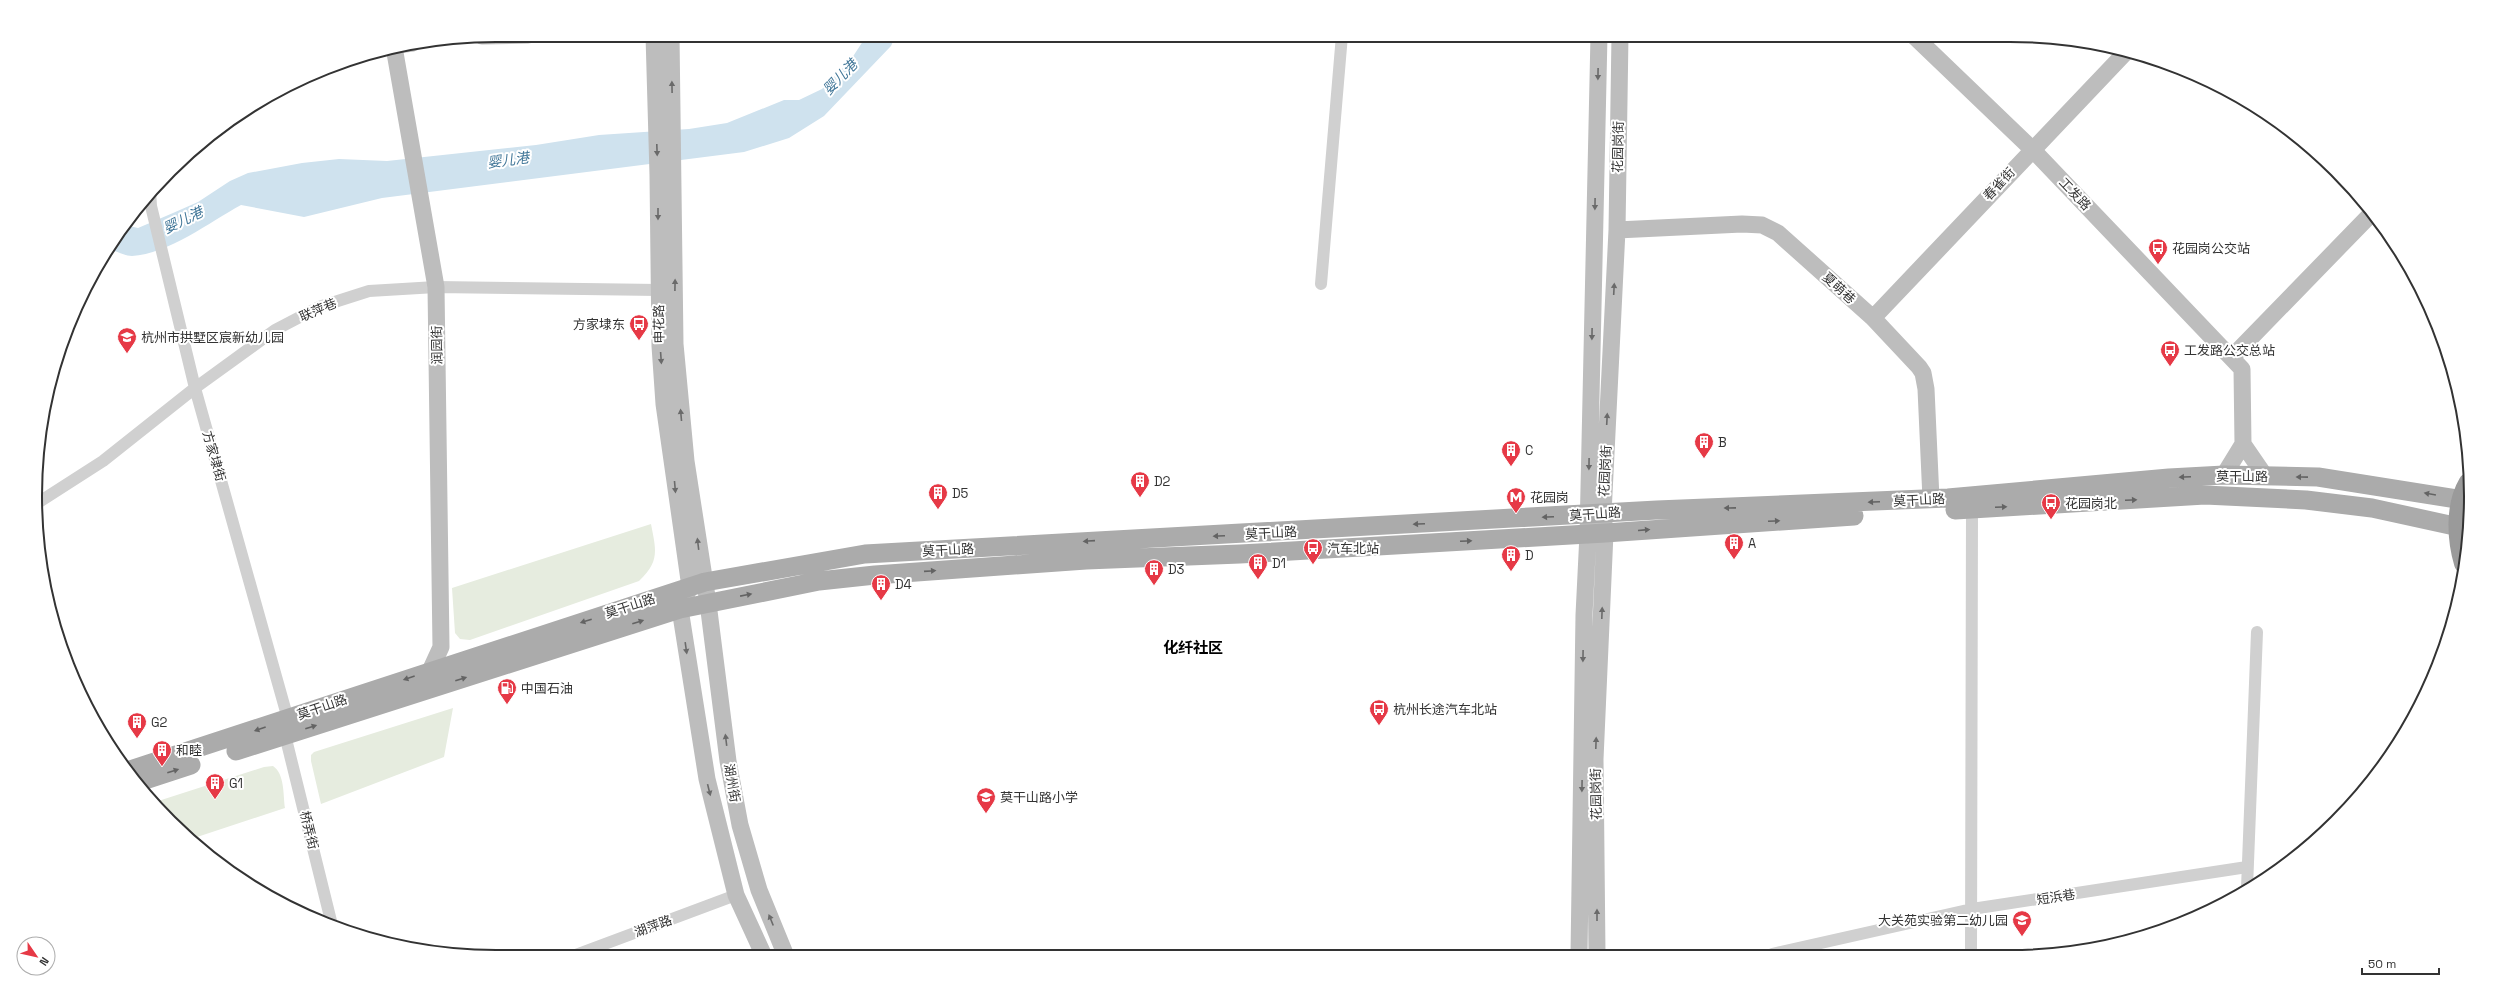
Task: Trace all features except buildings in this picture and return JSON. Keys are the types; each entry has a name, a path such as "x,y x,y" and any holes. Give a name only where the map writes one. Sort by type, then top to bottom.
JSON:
{"highway":[{"path":"2461,541 2460,532 2464,500"}],"main road":[{"name":"莫干山路","path":"134,769 286,727 680,609 819,581 875,575 1086,560 1240,554 1596,524 1931,499 2169,478 2224,475 2318,477 2464,500"},
{"name":"莫干山路","path":"143,780 430,671 698,585 865,554 1596,524 1683,526 2212,496 2306,500 2372,508 2463,528"}],"street":[{"name":"申花路","path":"655,42 664,126 677,370 698,585"},
{"name":"申花路","path":"664,126 670,42"},
{"path":"1321,284 1341,42"},
{"name":"花园岗街","path":"1597,950 1595,758 1598,42"},
{"name":"花园岗街","path":"1579,950 1584,615 1596,524 1616,230 1620,42"},
{"name":"工发路","path":"1919,42 2032,149 2232,357 2242,370 2243,444"},
{"name":"润园街","path":"395,53 436,287 441,647 430,671"},
{"name":"春雀街","path":"1872,318 2122,56"},
{"name":"申花路","path":"666,174 659,290 664,404 698,585 708,603"},
{"name":"方家埭街","path":"151,202 163,260 195,388 286,727"},
{"path":"2232,357 2368,217"},
{"name":"夏萌巷","path":"1616,230 1742,224 1762,225 1778,233 1872,318 1923,373 1926,389 1931,499"},
{"name":"联萍巷","path":"42,500 103,461 195,388 275,330 319,307 369,291 436,287 659,290"},
{"path":"2224,475 2243,444 2265,476"},
{"path":"1971,950 1972,509"},
{"path":"680,609 698,585"},
{"name":"湖州街","path":"708,603 728,761 740,825 759,890 784,950"},
{"name":"湖州街","path":"680,609 707,779 736,895 761,950"},
{"path":"2247,883 2257,632"},
{"path":"441,647 460,661"},
{"name":"桥弄街","path":"286,727 330,918"},
{"name":"短浜巷","path":"1790,950 1972,909 2247,867"},
{"name":"湖萍路","path":"589,950 736,895"}],"shaded area":[{"path":"651,524 655,555 646,574 639,581 470,640 460,639 455,633 452,588"},
{"path":"453,708 444,757 321,804 311,761 311,755 314,752"},
{"path":"273,766 280,774 282,779 285,808 197,837 175,817 160,800 264,767"}],"water":[{"name":"婴儿港","path":"862,42 893,42 891,46 824,116 789,138 744,152 382,198 304,217 241,205 188,236 160,250 132,256 115,251 131,226 138,228 198,202 230,181 248,173 302,163 339,159 387,161 536,145 599,135 689,129 727,123 784,100 799,100 822,89 850,61"}],"place":[{"name":"花园岗公交站","path":"2158,265"},
{"name":"方家埭东","path":"639,341"},
{"name":"杭州市拱墅区宸新幼儿园","path":"127,354"},
{"name":"工发路公交总站","path":"2170,367"},
{"name":"B","path":"1704,459"},
{"name":"C","path":"1511,467"},
{"name":"D2","path":"1140,498"},
{"name":"D5","path":"938,510"},
{"name":"花园岗","path":"1516,514"},
{"name":"花园岗北","path":"2051,520"},
{"name":"A","path":"1734,560"},
{"name":"汽车北站","path":"1313,565"},
{"name":"D","path":"1511,572"},
{"name":"D1","path":"1258,580"},
{"name":"D3","path":"1154,586"},
{"name":"D4","path":"881,601"},
{"name":"中国石油","path":"507,705"},
{"name":"杭州长途汽车北站","path":"1379,726"},
{"name":"G2","path":"137,739"},
{"name":"和睦","path":"162,767"},
{"name":"G1","path":"215,800"},
{"name":"莫干山路小学","path":"986,814"},
{"name":"大关苑实验第二幼儿园","path":"2022,937"}],"district":[{"name":"化纤社区","path":"1193,647"}]}
